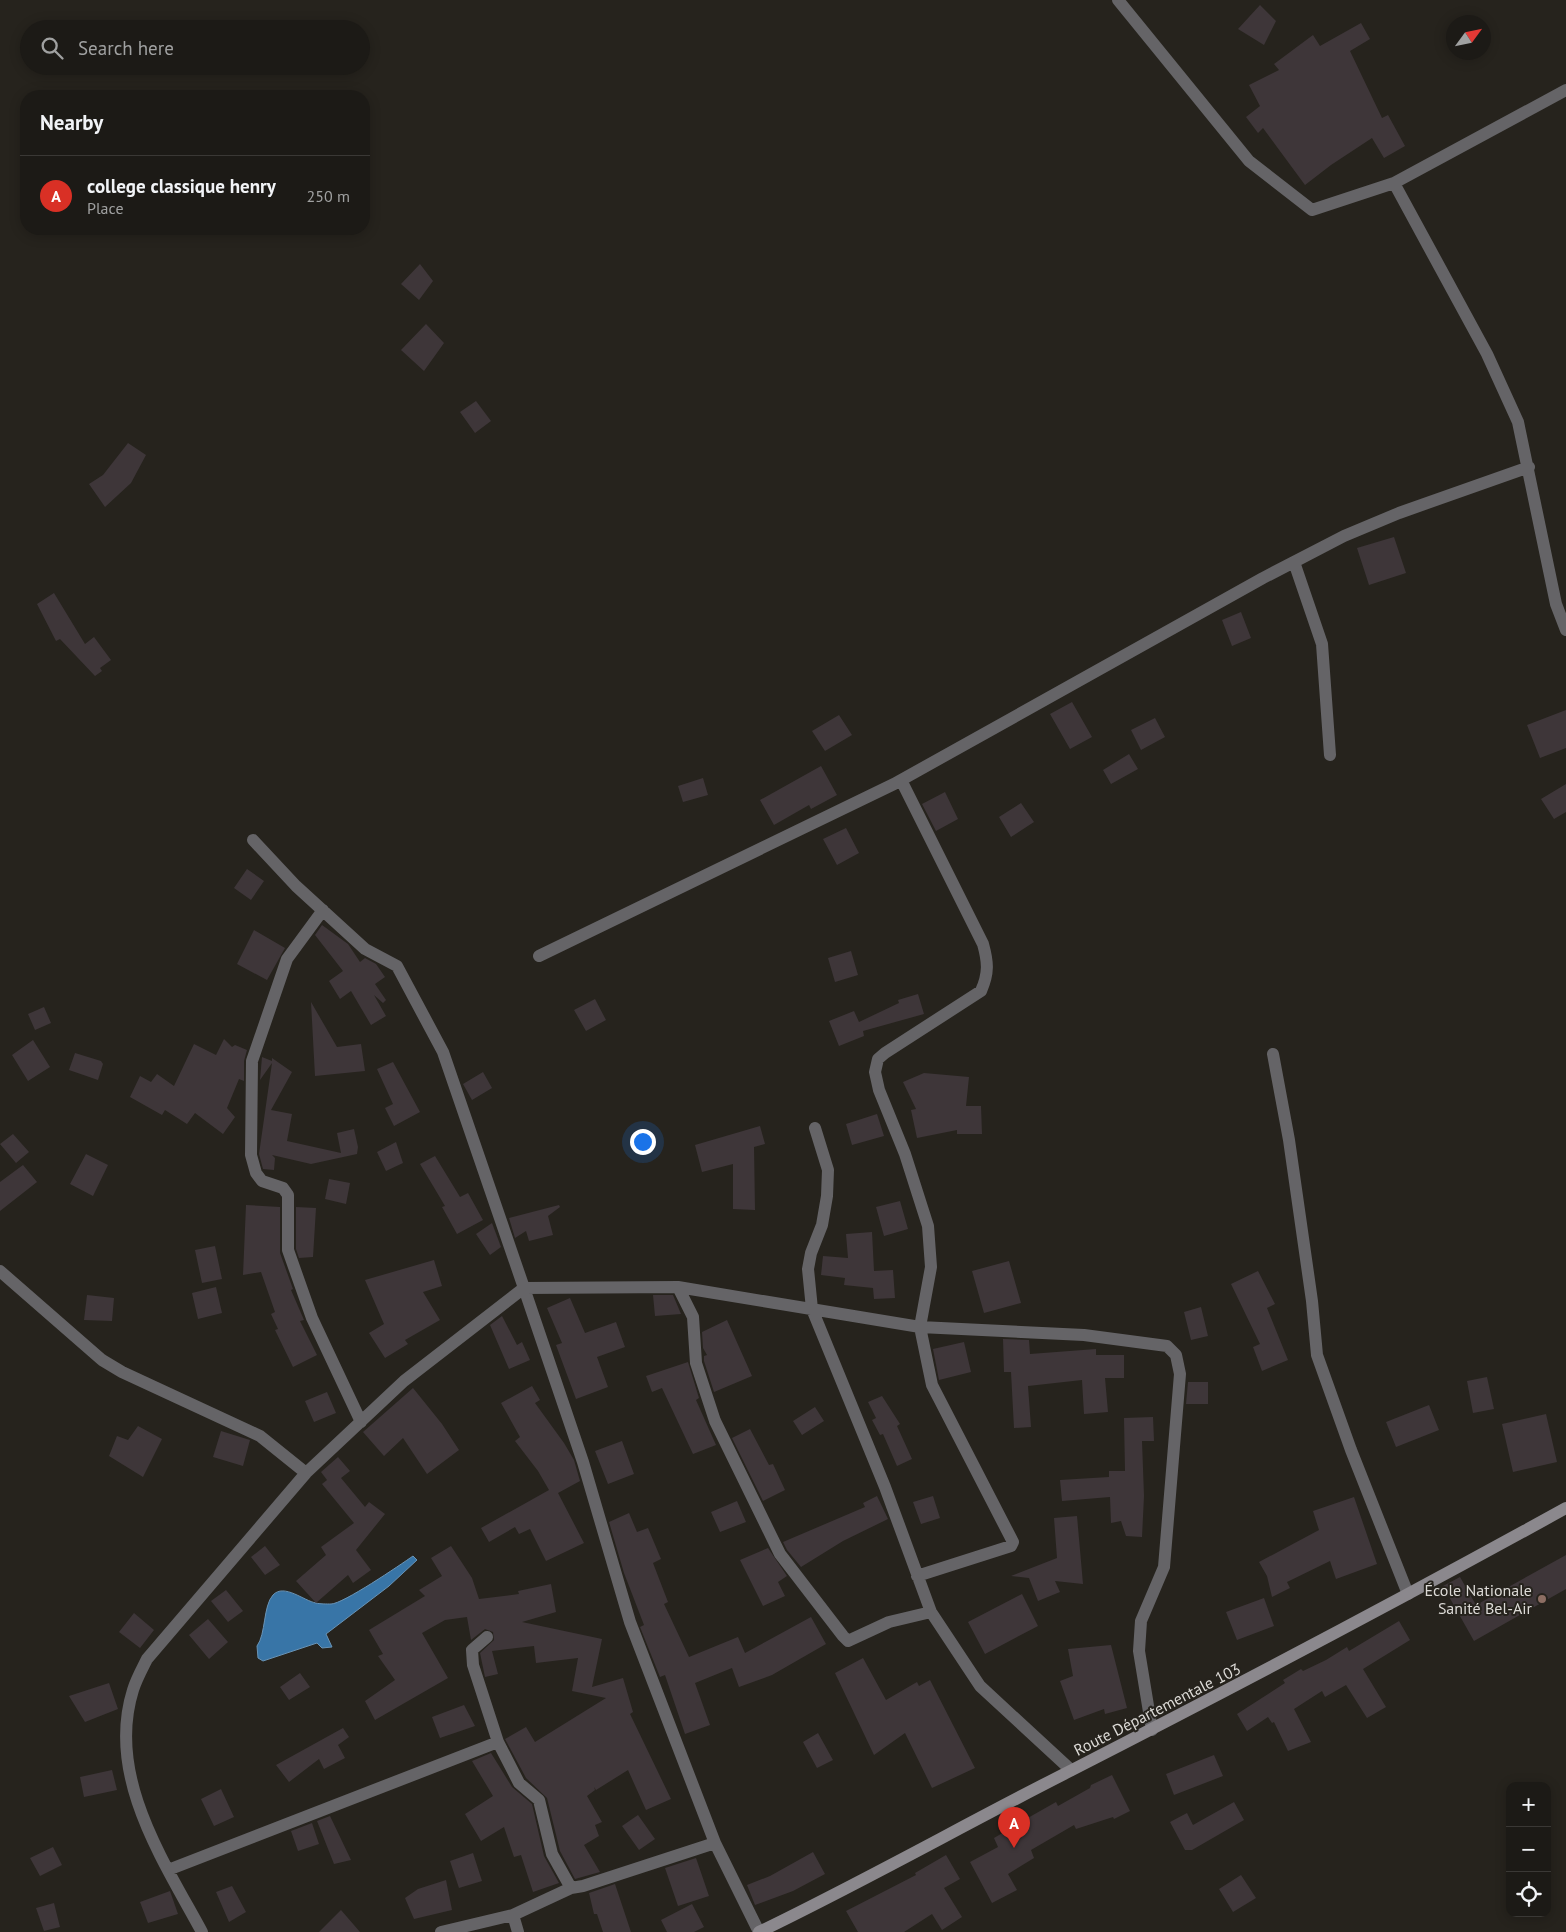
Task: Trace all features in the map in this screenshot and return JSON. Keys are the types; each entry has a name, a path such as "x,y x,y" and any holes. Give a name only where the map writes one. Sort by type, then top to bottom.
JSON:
{"main road":[{"name":"Route Départementale 103","path":"759,1932 858,1884 1071,1770 1152,1730 1566,1508"}],"street":[{"path":"1118,0 1249,161 1312,210 1394,183 1566,90"},
{"path":"1394,183 1487,354 1518,422 1529,467 1556,604 1566,630"},
{"path":"538,956 901,780 1344,536 1399,513 1529,467"},
{"path":"1294,562 1322,644 1330,755"},
{"path":"901,780 983,944 988,963 987,978 981,991 972,999 885,1053 878,1059 875,1072 878,1090 905,1154 928,1226 931,1267 920,1327 932,1385 1013,1542 1011,1546 917,1576"},
{"path":"253,840 296,886 365,949 397,966 444,1052 583,1462 630,1622 714,1843 759,1932"},
{"path":"323,910 287,959 252,1061 251,1155 256,1173 262,1180 283,1188 288,1195 288,1250 312,1318 360,1422"},
{"path":"1273,1054 1290,1150 1312,1301 1317,1355 1351,1450 1408,1594"},
{"path":"815,1128 828,1170 827,1196 822,1225 811,1253 808,1269 812,1308 885,1487 931,1612 980,1686 1071,1770"},
{"path":"0,1271 102,1360 122,1372 260,1436 306,1473"},
{"path":"202,1932 168,1870 137,1804 127,1762 127,1726 132,1691 147,1659 306,1473 404,1381 524,1288 678,1287 920,1327 1084,1335 1167,1346 1176,1355 1180,1374 1164,1567 1141,1622 1139,1651 1152,1730"},
{"path":"678,1287 693,1317 696,1364 714,1421 780,1554 843,1636 848,1641 889,1622 931,1612"},
{"path":"487,1637 472,1650 473,1665 498,1742 519,1783 539,1800 552,1854 571,1888"},
{"path":"168,1870 498,1742"},
{"path":"441,1932 513,1915 571,1888 583,1886 714,1843"},
{"path":"513,1915 518,1932"}],"water":[{"path":"413,1556 417,1560 389,1586 326,1634 332,1647 322,1648 317,1643 263,1661 258,1658 257,1646 273,1595 283,1591 311,1602 331,1604 347,1598"}],"building":[{"path":"1260,5 1276,21 1264,45 1238,29"},
{"path":"1361,23 1370,39 1350,51 1382,118 1388,115 1405,146 1384,158 1372,138 1305,185 1263,128 1258,133 1246,117 1260,106 1249,85 1279,70 1274,64 1313,35 1320,46"},
{"path":"420,264 433,281 419,300 401,284"},
{"path":"426,324 444,343 424,371 401,350"},
{"path":"476,401 491,421 475,433 460,412"},
{"path":"128,443 146,455 131,483 105,507 89,484 103,475"},
{"path":"1394,537 1406,573 1369,585 1357,548"},
{"path":"54,593 85,644 94,637 111,660 100,668 102,671 95,676 60,639 56,641 37,604"},
{"path":"1241,612 1251,638 1232,646 1222,620"},
{"path":"1072,702 1092,737 1070,749 1050,714"},
{"path":"1566,710 1566,748 1540,758 1527,725"},
{"path":"839,715 852,735 825,751 812,731"},
{"path":"1155,718 1165,737 1141,750 1131,730"},
{"path":"1129,754 1138,769 1111,784 1103,770"},
{"path":"821,766 837,795 811,809 809,805 774,825 760,800"},
{"path":"703,778 708,795 683,802 678,786"},
{"path":"1566,784 1566,812 1554,819 1541,799"},
{"path":"945,792 958,819 936,831 922,804"},
{"path":"1021,803 1034,822 1011,837 999,817"},
{"path":"846,828 859,853 837,865 823,839"},
{"path":"247,869 264,881 251,900 234,888"},
{"path":"322,925 348,944 360,962 365,958 376,964 385,977 375,984 386,1000 383,1003 374,995 386,1016 371,1025 351,991 340,999 329,981 343,971 315,935"},
{"path":"254,930 285,948 267,980 237,964"},
{"path":"851,951 858,975 835,982 828,958"},
{"path":"918,994 924,1014 863,1031 864,1036 839,1046 829,1021 854,1011 859,1022 899,1003 898,1000"},
{"path":"595,999 606,1020 586,1031 574,1010"},
{"path":"311,1002 337,1047 361,1044 365,1071 315,1076"},
{"path":"44,1007 51,1023 35,1030 28,1014"},
{"path":"224,1039 232,1047 235,1045 247,1050 244,1061 244,1081 239,1079 227,1108 235,1117 223,1134 195,1113 187,1124 165,1110 162,1115 130,1097 140,1076 151,1082 157,1074 174,1086 194,1044 216,1055"},
{"path":"33,1040 50,1067 28,1081 12,1055"},
{"path":"75,1053 101,1061 103,1064 98,1080 69,1070"},
{"path":"262,1057 272,1061 272,1058 292,1072 271,1110 292,1114 287,1141 341,1153 337,1133 354,1129 358,1147 357,1154 311,1164 272,1155 275,1158 274,1170 263,1169 259,1154 272,1063 260,1080"},
{"path":"393,1062 420,1112 394,1126 385,1108 393,1104 377,1069"},
{"path":"483,1072 492,1088 472,1100 463,1084"},
{"path":"924,1073 969,1077 966,1106 981,1106 982,1134 957,1134 957,1130 917,1138 911,1110 916,1109 903,1082"},
{"path":"877,1114 884,1136 852,1145 846,1124"},
{"path":"760,1126 765,1144 754,1147 755,1210 733,1209 733,1164 702,1172 695,1145"},
{"path":"13,1134 29,1152 16,1163 0,1144"},
{"path":"396,1142 403,1163 386,1171 377,1152"},
{"path":"86,1154 108,1165 93,1196 70,1184"},
{"path":"435,1156 460,1197 468,1193 483,1220 457,1234 442,1207 445,1206 420,1164"},
{"path":"23,1165 37,1182 0,1211 0,1182"},
{"path":"329,1179 350,1183 346,1204 325,1199"},
{"path":"900,1201 908,1229 884,1236 876,1207"},
{"path":"246,1205 280,1207 280,1253 293,1289 291,1290 304,1320 300,1321 317,1355 293,1367 275,1330 278,1329 271,1314 275,1312 261,1272 243,1275"},
{"path":"559,1205 560,1207 548,1216 553,1235 529,1241 526,1231 515,1238 509,1218"},
{"path":"296,1207 316,1208 313,1257 299,1258 296,1249"},
{"path":"492,1223 501,1247 490,1255 476,1234"},
{"path":"872,1232 874,1271 893,1270 895,1298 874,1299 873,1288 844,1285 845,1278 821,1275 823,1256 848,1258 846,1234"},
{"path":"215,1246 222,1279 202,1283 195,1250"},
{"path":"434,1260 442,1286 423,1292 440,1320 405,1340 408,1344 385,1358 369,1333 384,1324 365,1280"},
{"path":"1009,1261 1021,1303 984,1313 972,1271"},
{"path":"1258,1271 1275,1304 1267,1308 1288,1360 1262,1371 1253,1347 1260,1344 1231,1284"},
{"path":"216,1287 222,1313 198,1319 192,1293"},
{"path":"87,1295 114,1298 112,1321 84,1320"},
{"path":"653,1295 673,1295 681,1314 655,1316"},
{"path":"570,1298 585,1333 616,1322 625,1347 597,1357 608,1387 576,1399 556,1345 562,1343 547,1308"},
{"path":"1201,1307 1208,1336 1191,1340 1184,1312"},
{"path":"502,1316 517,1345 522,1342 530,1360 509,1369 490,1325"},
{"path":"727,1320 752,1376 714,1392 704,1361 704,1356 707,1355 703,1348 702,1332"},
{"path":"1003,1339 1029,1340 1030,1354 1096,1349 1096,1355 1124,1355 1124,1378 1105,1378 1108,1412 1084,1414 1082,1380 1028,1386 1031,1427 1014,1428 1011,1372 1004,1372"},
{"path":"964,1342 971,1372 939,1380 933,1349"},
{"path":"688,1362 699,1398 696,1400 716,1445 693,1454 662,1388 652,1392 646,1376"},
{"path":"1487,1377 1494,1409 1473,1413 1467,1381"},
{"path":"1188,1382 1208,1382 1208,1404 1186,1404"},
{"path":"532,1386 540,1400 535,1403 574,1460 580,1481 558,1493 584,1543 546,1561 530,1529 519,1534 515,1527 489,1542 481,1528 549,1490 538,1471 515,1441 520,1437 501,1403"},
{"path":"413,1388 442,1424 459,1450 427,1474 403,1438 384,1456 363,1432"},
{"path":"327,1392 336,1413 314,1422 305,1401"},
{"path":"882,1396 900,1424 897,1426 912,1459 897,1466 883,1434 880,1435 872,1420 876,1418 868,1402"},
{"path":"1429,1405 1439,1430 1396,1447 1386,1422"},
{"path":"815,1407 824,1421 802,1435 793,1421"},
{"path":"1546,1414 1557,1462 1513,1472 1502,1424"},
{"path":"1153,1417 1154,1441 1142,1441 1144,1496 1142,1537 1126,1536 1121,1521 1111,1523 1110,1497 1062,1501 1060,1480 1109,1477 1109,1471 1125,1471 1124,1418"},
{"path":"138,1426 162,1439 143,1477 109,1456 117,1436 128,1440"},
{"path":"750,1429 769,1465 773,1464 785,1490 763,1501 732,1438"},
{"path":"221,1431 250,1440 243,1466 213,1457"},
{"path":"622,1441 634,1474 608,1484 595,1451"},
{"path":"338,1457 350,1471 341,1478 365,1507 369,1502 385,1514 356,1550 371,1570 353,1583 348,1575 316,1603 296,1581 326,1555 321,1547 354,1523 322,1484 327,1480 321,1472"},
{"path":"877,1496 888,1519 843,1541 801,1567 787,1550 783,1542 865,1507 863,1503"},
{"path":"933,1496 940,1518 921,1524 913,1502"},
{"path":"1354,1497 1377,1564 1336,1579 1330,1561 1287,1582 1290,1588 1272,1597 1267,1576 1259,1562 1319,1530 1313,1511"},
{"path":"737,1501 746,1522 720,1532 711,1512"},
{"path":"629,1513 637,1532 648,1528 661,1559 653,1563 668,1602 664,1604 689,1657 738,1637 745,1653 811,1617 826,1644 772,1675 739,1687 732,1668 695,1683 710,1725 685,1734 665,1675 660,1677 640,1627 644,1625 624,1573 609,1522"},
{"path":"1077,1516 1083,1584 1055,1581 1060,1592 1038,1601 1029,1578 1011,1576 1057,1558 1054,1518"},
{"path":"265,1546 280,1565 265,1575 251,1557"},
{"path":"451,1546 472,1578 479,1599 519,1594 518,1591 551,1584 556,1612 522,1622 602,1639 592,1687 623,1678 633,1712 630,1714 671,1799 646,1810 628,1770 596,1790 594,1787 595,1790 587,1796 602,1822 595,1825 599,1836 584,1845 600,1872 575,1879 560,1851 547,1798 526,1778 505,1739 526,1727 535,1742 606,1698 572,1691 578,1658 536,1663 534,1646 492,1651 498,1674 485,1677 480,1653 494,1640 493,1632 485,1629 471,1640 467,1617 445,1620 422,1633 448,1678 375,1720 365,1701 395,1680 378,1656 383,1654 369,1630 425,1596 419,1590 442,1576 431,1558"},
{"path":"768,1548 787,1576 778,1582 785,1596 763,1606 740,1560"},
{"path":"1566,1555 1566,1589 1474,1641 1443,1586 1460,1577 1476,1605"},
{"path":"226,1590 243,1611 228,1622 211,1601"},
{"path":"1022,1594 1038,1626 985,1654 968,1622"},
{"path":"1264,1598 1274,1626 1237,1640 1226,1612"},
{"path":"134,1613 154,1630 140,1648 119,1632"},
{"path":"208,1619 228,1642 209,1659 189,1635"},
{"path":"1399,1621 1410,1640 1363,1669 1386,1707 1367,1718 1346,1685 1325,1697 1322,1691 1294,1709 1311,1742 1288,1751 1274,1722 1272,1723 1268,1717 1247,1731 1237,1714 1285,1683 1283,1680 1301,1669 1303,1671 1326,1660 1347,1647 1349,1651"},
{"path":"1111,1645 1127,1708 1105,1714 1104,1709 1074,1720 1060,1681 1073,1676 1068,1649"},
{"path":"863,1658 886,1700 917,1682 919,1686 930,1680 975,1768 932,1788 905,1733 874,1755 835,1673"},
{"path":"300,1673 310,1687 289,1700 280,1687"},
{"path":"109,1683 118,1709 85,1722 69,1696"},
{"path":"464,1705 475,1726 440,1738 432,1717"},
{"path":"343,1728 349,1737 338,1745 345,1758 324,1769 319,1759 289,1782 276,1765"},
{"path":"818,1733 833,1760 817,1768 803,1742"},
{"path":"491,1753 512,1787 532,1804 544,1856 559,1883 533,1892 521,1855 514,1857 504,1827 481,1841 465,1814 493,1796 472,1761"},
{"path":"1214,1755 1223,1776 1174,1795 1166,1774"},
{"path":"112,1770 117,1790 84,1797 80,1777"},
{"path":"1112,1775 1130,1811 1114,1819 1113,1817 1076,1829 1074,1825 1031,1850 1034,1858 1008,1874 1017,1890 992,1903 970,1862 998,1847 994,1838 1056,1802 1058,1806 1090,1788 1091,1785"},
{"path":"221,1789 234,1817 214,1826 201,1799"},
{"path":"1234,1802 1244,1820 1192,1850 1185,1850 1170,1822 1187,1813 1193,1825"},
{"path":"638,1815 655,1839 639,1850 622,1826"},
{"path":"330,1816 351,1860 334,1864 317,1821"},
{"path":"312,1823 319,1844 298,1851 291,1831"},
{"path":"53,1847 62,1865 40,1876 30,1858"},
{"path":"813,1852 825,1874 793,1891 755,1905 747,1885 770,1876"},
{"path":"473,1853 482,1881 459,1888 450,1861"},
{"path":"946,1855 960,1879 944,1888 962,1917 942,1930 932,1914 904,1932 858,1932 846,1911 916,1875 915,1873"},
{"path":"696,1858 709,1896 678,1906 665,1868"},
{"path":"1241,1875 1256,1898 1233,1912 1219,1889"},
{"path":"446,1880 452,1910 414,1919 405,1898 418,1889"},
{"path":"615,1884 631,1932 603,1932 597,1914 594,1914 589,1893"},
{"path":"232,1886 246,1912 229,1922 216,1892"},
{"path":"170,1891 178,1914 148,1923 140,1902"},
{"path":"54,1903 60,1927 44,1931 36,1908"},
{"path":"692,1904 704,1927 694,1932 667,1932 661,1920"},
{"path":"341,1910 360,1932 319,1932"}],"place":[{"name":"École Nationale Sanité Bel-Air","path":"1542,1599"},
{"name":"college classique henry","path":"1014,1848"}]}
